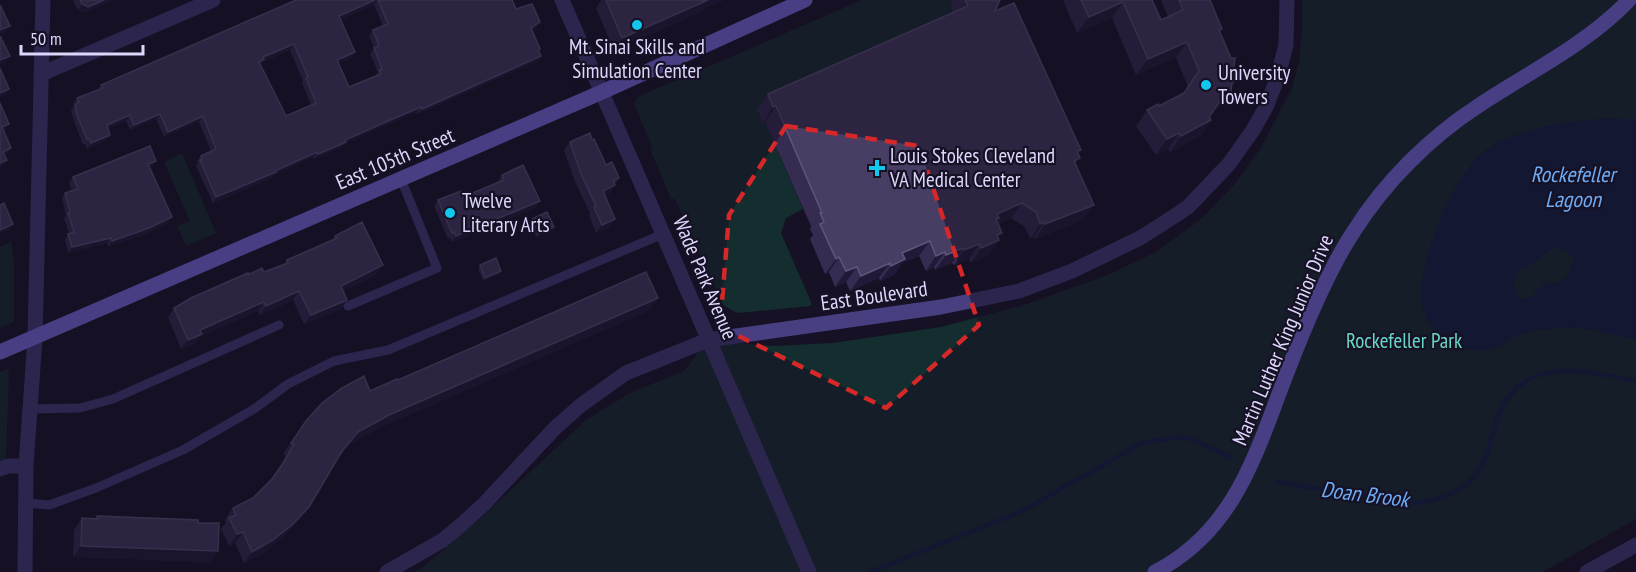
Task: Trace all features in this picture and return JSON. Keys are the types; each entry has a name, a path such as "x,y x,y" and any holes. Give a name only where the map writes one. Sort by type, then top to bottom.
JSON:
{"main road":[{"name":"East 105th Street","path":"0,352 602,92 805,0"},
{"name":"Martin Luther King Junior Drive","path":"1155,572 1184,555 1196,544 1244,482 1258,453 1289,369 1334,265 1353,231 1376,200 1419,153 1463,117 1577,44 1629,0"}],"street":[{"path":"25,572 26,466 35,338 43,0"},
{"path":"40,74 213,0"},
{"name":"Wade Park Avenue","path":"562,0 809,572"},
{"name":"East Boulevard","path":"387,572 442,540 461,525 483,505 555,428 581,405 626,373 708,340 941,307 1019,291 1072,271 1140,237 1188,207 1216,179 1253,130 1266,107 1277,79 1286,45 1287,0"},
{"path":"0,469 8,466 26,466"},
{"path":"1592,571 1636,545"}],"lane":[{"path":"348,306 437,268 401,179"},
{"path":"26,503 49,505 96,488 183,450 254,409 288,384 334,361 388,350 663,234"},
{"path":"30,409 80,408 113,399 279,325"}],"highlighted area":[{"path":"786,126 919,146 979,325 886,408 720,327 729,215"}],"green space":[{"path":"862,0 963,0 957,21 763,122 765,122 803,209 786,218 781,233 811,306 737,313 723,305 675,199 671,199 634,104 638,97"},
{"name":"Rockefeller Park","path":"1302,0 1636,0 1636,519 1543,572 414,572 422,568 483,516 586,420 630,393 684,371 708,340 773,346 833,343 941,327 1024,305 1105,276 1156,252 1200,220 1233,186 1261,148 1292,88 1299,63"},
{"path":"182,153 216,233 186,246 177,226 190,221 164,162"},
{"path":"11,242 14,261 14,322 0,328 0,247"},
{"path":"7,369 9,372 6,459 0,462 0,372"}],"water":[{"name":"Rockefeller Lagoon","path":"1605,118 1636,120 1636,339 1569,328 1516,336 1499,346 1483,350 1466,349 1449,343 1438,334 1426,318 1422,305 1422,288 1431,244 1450,198 1462,177 1474,160 1487,149 1515,135 1544,127","holes":["1555,247 1566,250 1574,258 1569,276 1558,282 1545,283 1531,297 1520,299 1514,287 1519,271"]}],"building":[{"path":"80,0 104,0 88,7"},
{"path":"296,0 375,0 339,16 355,52 337,60 349,87 381,74 379,70 382,69 374,48 379,46 373,30 388,24 378,0 512,0 516,9 532,4 540,22 531,28 541,56 216,197 200,160 201,156 216,149 203,116 168,132 160,114 134,125 130,115 107,125 110,135 91,143 87,139 75,105 79,102 77,98 103,88 101,85","holes":["294,44 308,77 306,78 316,103 286,116 259,62 264,59 263,57"]},
{"name":"Mt. Sinai Skills and Simulation Center","path":"606,0 708,0 622,38"},
{"path":"965,0 1000,0 995,11 1014,3 1081,150 1077,151 1080,158 1074,161 1094,205 1040,224 1036,212 1022,203 997,214 999,218 996,219 1002,233 997,235 999,240 981,248 979,244 936,256 930,241 902,253 905,259 891,266 890,263 861,276 857,267 846,271 839,257 836,259 820,224 824,222 820,213 822,213 776,106 773,107 768,94 968,6"},
{"path":"1081,0 1152,0 1161,20 1183,10 1179,0 1210,0 1222,29 1219,30 1231,58 1235,58 1234,67 1238,72 1237,79 1232,83 1231,91 1227,91 1209,117 1211,120 1181,136 1179,133 1167,139 1147,110 1184,93 1199,71 1187,42 1148,59 1123,2 1089,17"},
{"path":"0,5 10,26 0,30"},
{"path":"0,36 10,56 0,60"},
{"path":"0,68 9,89 0,93"},
{"path":"0,103 9,124 2,127 11,148 3,152 7,160 0,163"},
{"path":"590,133 606,165 612,162 619,178 613,181 615,185 603,191 615,219 602,225 570,142"},
{"path":"150,146 156,161 148,164 172,217 112,241 111,238 72,247 68,234 74,232 65,193 78,189 73,177"},
{"path":"523,165 540,201 456,236 455,232 452,233 438,200 461,191 463,197 504,180 502,175"},
{"path":"4,203 13,224 0,230 0,205"},
{"path":"547,212 554,227 538,234 532,219"},
{"path":"362,222 383,265 341,286 347,300 311,315 299,291 266,306 264,302 236,314 200,330 202,334 188,340 174,308 248,273 248,275 262,268 264,272 288,263 287,260 337,238 335,236"},
{"path":"496,258 501,271 485,278 480,265"},
{"path":"646,272 658,298 389,415 358,432 342,451 309,507 292,525 273,540 252,552 243,532 237,534 229,518 236,515 233,508 253,498 272,479 294,444 291,443 306,421 322,403 342,388 364,376 370,391"},
{"path":"97,516 219,523 218,551 81,546 82,518 98,519"}],"waterway":[{"name":"Doan Brook","path":"1278,482 1399,502 1414,503 1437,499 1463,487 1477,473 1486,456 1505,403 1518,387 1534,377 1552,372 1572,371 1636,381"},
{"name":"Doan Brook","path":"870,572 1020,512 1142,443 1178,437 1191,439 1231,457"}],"place":[{"name":"Mt. Sinai Skills and Simulation Center","path":"637,25"},
{"name":"University Towers","path":"1206,85"},
{"name":"Louis Stokes Cleveland VA Medical Center","path":"877,168"},
{"name":"Twelve Literary Arts","path":"450,213"}]}
